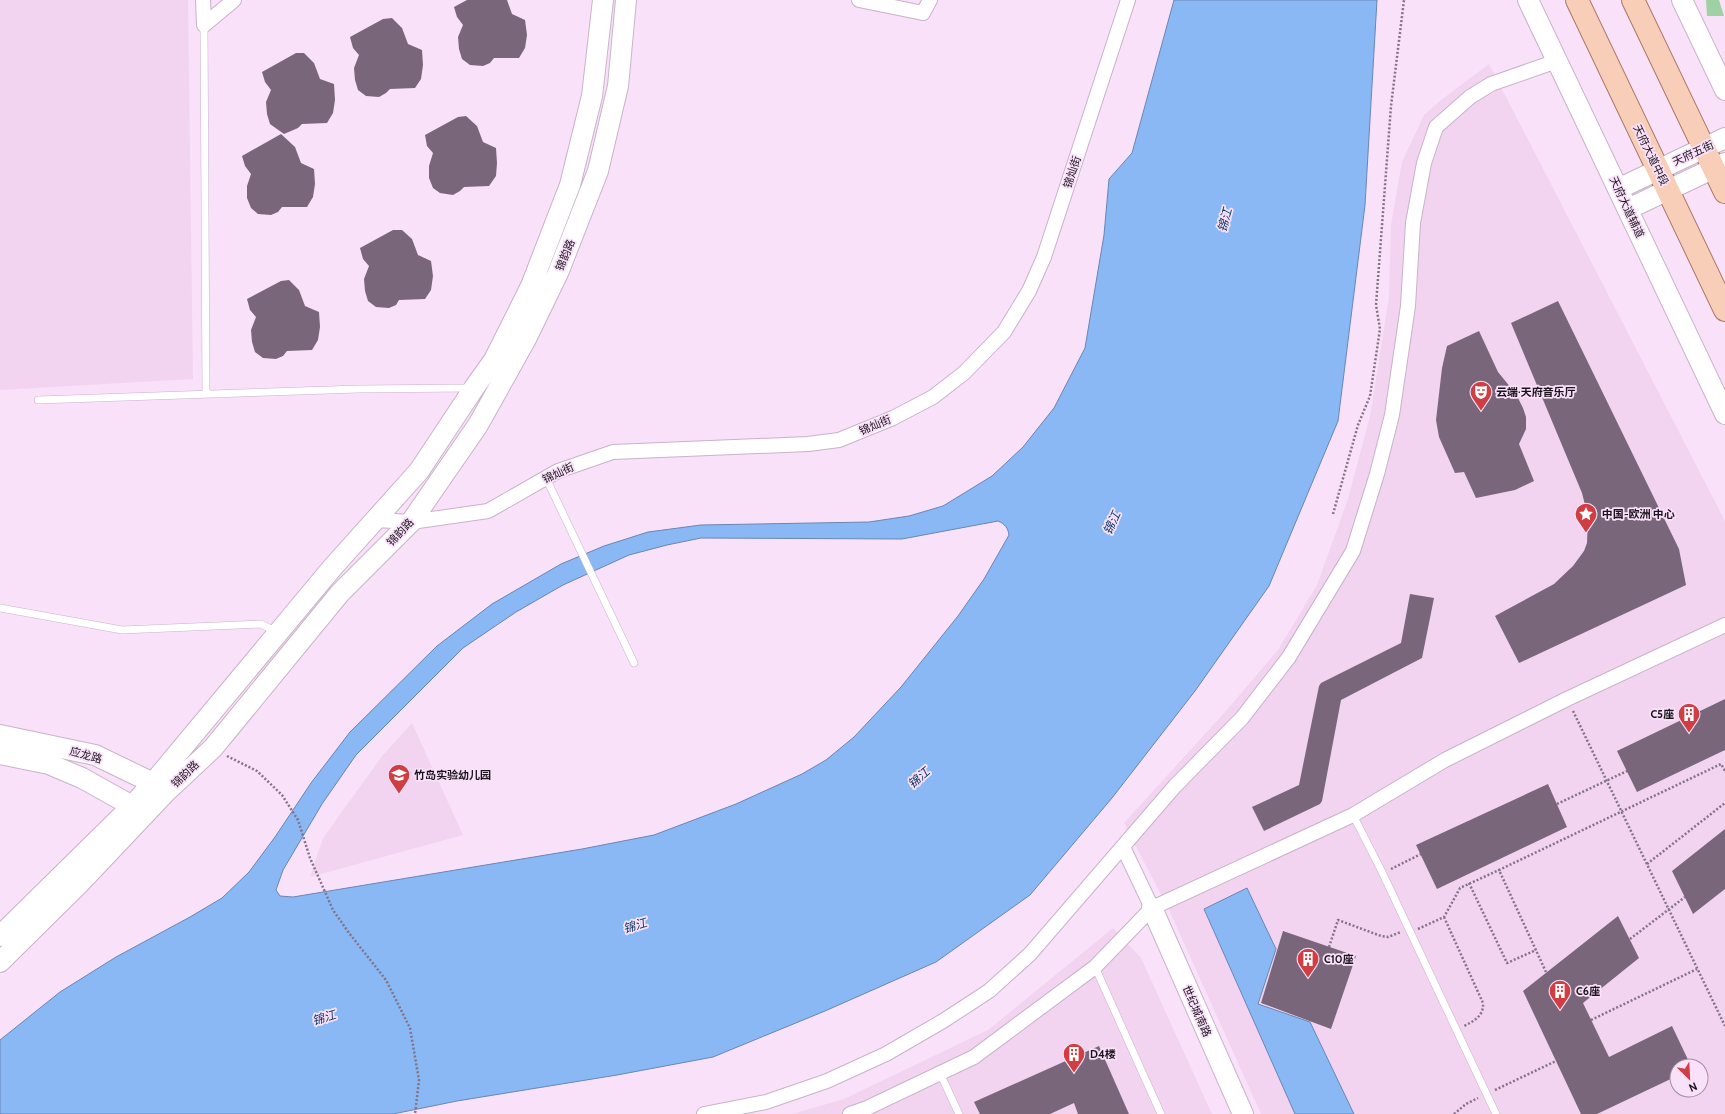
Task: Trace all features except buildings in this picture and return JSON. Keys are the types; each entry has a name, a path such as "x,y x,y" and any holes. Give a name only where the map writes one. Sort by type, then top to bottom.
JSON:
{"main road":[{"name":"天府大道中段","path":"1577,0 1725,310"},
{"path":"1633,0 1704,148 1719,166 1725,192"}],"street":[{"path":"203,0 204,25"},
{"path":"204,25 234,0"},
{"name":"锦韵路","path":"0,962 79,884 159,787 277,632 419,471 494,360 531,286 570,185 592,96 603,0"},
{"name":"锦韵路","path":"159,787 213,748 340,593 411,522 478,425 526,339 558,273 598,171 618,86 626,0"},
{"path":"859,0 923,13 930,0"},
{"name":"锦灿街","path":"376,520 411,522 488,511 558,471 613,452 808,444 839,440 893,418 934,397 964,373 1004,332 1029,291 1044,257 1128,0"},
{"name":"天府大道辅道","path":"1528,0 1725,414"},
{"path":"1682,0 1725,90"},
{"path":"704,1114 766,1102 826,1082 886,1054 943,1021 989,990 1030,954 1175,786 1242,718 1289,657 1353,551 1377,474 1392,415 1408,306 1413,223 1424,163 1436,127 1470,97 1491,84 1557,60"},
{"name":"天府五街","path":"1618,188 1725,138"},
{"name":"天府五街","path":"1628,209 1719,166"},
{"path":"850,1114 867,1108 974,1057 1095,967 1152,908 1353,814 1445,760 1567,699 1725,625"},
{"name":"应龙路","path":"0,735 95,755 159,787"},
{"name":"应龙路","path":"0,754 49,764 82,778 139,810"},
{"name":"锦韵路","path":"0,936 139,810"},
{"path":"1123,847 1152,908"},
{"name":"世纪城南路","path":"1152,908 1243,1114"}],"lane":[{"path":"204,25 206,394"},
{"path":"38,400 358,389 474,388"},
{"path":"546,478 634,663"},
{"path":"0,608 122,630 261,624 277,632"},
{"path":"1353,814 1496,1114"},
{"path":"1095,967 1162,1114"},
{"path":"940,1073 959,1114"}],"path":[{"path":"1333,514 1358,425 1370,396 1380,329 1376,304 1391,106 1404,0"},
{"path":"1567,699 1725,1026"},
{"path":"234,760 257,771 282,795 298,820 310,858 333,910 386,980 410,1028 419,1080 415,1114"},
{"path":"1329,947 1338,920 1388,937 1410,931 1444,917 1460,888 1722,764 1725,771"},
{"path":"1557,804 1627,771"},
{"path":"1647,864 1725,803"},
{"path":"1401,864 1421,854"},
{"path":"1499,870 1546,972"},
{"path":"1469,884 1507,963 1536,950"},
{"path":"1630,939 1685,897"},
{"path":"1444,917 1484,1008 1479,1017 1456,1029"},
{"path":"1591,1020 1697,969"},
{"path":"1512,1082 1556,1061"}],"shaded area":[{"path":"0,0 188,0 193,379 0,390"},
{"path":"1489,64 1725,521 1725,1114 1261,1114 1170,912 1124,823 1225,712 1278,650 1317,585 1348,499 1370,416 1389,297 1391,225 1402,162 1424,115 1441,100"},
{"name":"竹岛实验幼儿园","path":"412,723 463,835 310,877 323,838 383,755"},
{"path":"1113,928 1141,958 1212,1114 792,1114 844,1099 988,1030"}],"green space":[{"path":"1706,0 1719,0 1724,16 1707,16"}],"water":[{"name":"锦江","path":"1174,0 1377,0 1365,205 1338,421 1269,586 1195,691 1112,798 1030,895 936,962 825,1011 713,1057 617,1075 457,1101 393,1114 0,1114 0,1040 60,992 116,957 222,898 249,872 275,837 311,783 350,732 437,646 492,604 561,564 604,546 648,532 701,525 869,522 909,516 943,506 992,476 1023,447 1054,408 1085,348 1104,235 1109,179 1132,153","holes":["998,521 1006,526 1009,535 984,579 958,616 901,687 854,737 826,760 802,774 736,804 654,835 582,849 293,897 280,896 276,890 283,870 322,804 356,755 463,648 516,612 563,585 629,555 701,538 902,539"]},
{"path":"1247,888 1276,949 1258,1004 1310,1022 1354,1114 1295,1114 1204,909"}],"place":[{"name":"云端·天府音乐厅","path":"1481,412"},
{"name":"中国-欧洲 中心","path":"1586,534"},
{"name":"C5座","path":"1689,734"},
{"name":"竹岛实验幼儿园","path":"399,794"},
{"name":"C10座","path":"1308,978"},
{"name":"C6座","path":"1560,1010"},
{"name":"D4楼","path":"1074,1074"}]}
